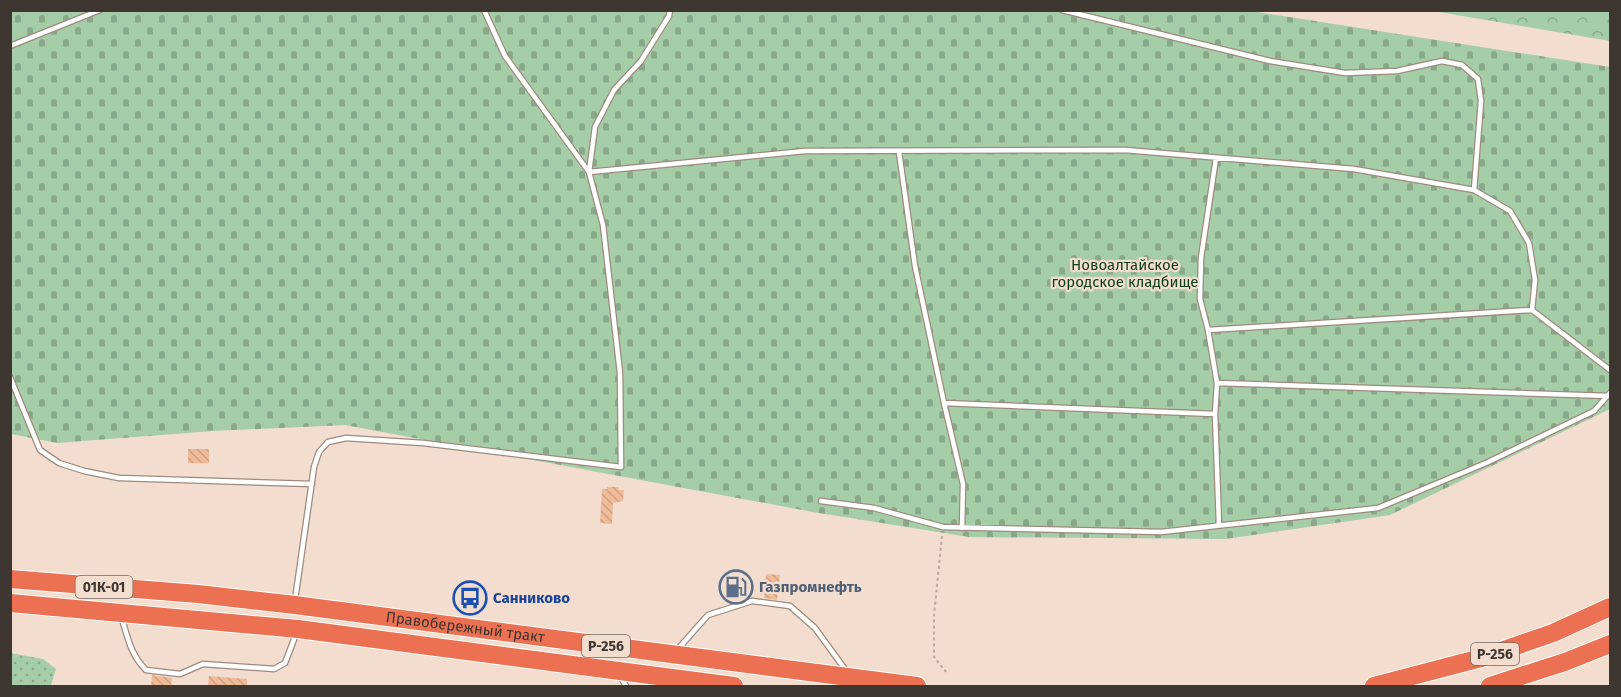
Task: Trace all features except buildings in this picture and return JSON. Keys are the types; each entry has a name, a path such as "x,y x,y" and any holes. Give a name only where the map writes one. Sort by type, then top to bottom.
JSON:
{"highway":[{"path":"10,569 198,594"},
{"name":"Правобережный тракт","path":"10,579 198,594 295,605 917,687"},
{"name":"Правобережный тракт","path":"10,603 298,629 622,679 734,687"},
{"name":"Р-256","path":"1374,687 1481,658 1553,633 1611,607"},
{"path":"1553,633 1611,615"},
{"path":"1565,662 1611,637"},
{"name":"Р-256","path":"1490,687 1611,644"}],"lane":[{"path":"10,46 100,10"},
{"path":"295,605 314,467 319,452 328,442 346,438 423,443 621,467 620,374 603,225 589,172 506,56 484,10"},
{"path":"589,172 595,127 614,90 641,61 669,16 670,10"},
{"path":"1062,10 1270,61 1345,73 1396,71 1442,62 1462,65 1478,79 1481,101 1474,190"},
{"path":"589,172 805,151 1125,150 1354,169 1474,190 1510,211 1529,243 1535,280 1532,310"},
{"path":"899,152 915,266 963,484 962,528"},
{"path":"1216,158 1201,258 1200,299 1217,383 1215,414 1219,524"},
{"path":"1208,330 1532,310 1611,370"},
{"path":"10,377 40,450 59,463 119,478 312,484"},
{"path":"1217,383 1610,394"},
{"path":"820,501 874,508 943,527 1161,532 1378,508 1486,463 1594,411 1610,394"},
{"path":"944,403 1215,414"},
{"path":"674,655 708,615 752,601 790,606 815,628 851,677"},
{"path":"121,613 130,646 136,659 146,670 180,674 203,664 274,669 285,663 298,629"}],"path":[{"path":"943,527 934,615 934,657 946,672"}],"green space":[{"name":"Новоалтайское городское кладбище","path":"1244,10 1610,67 1610,409 1390,515 1226,539 969,537 813,512 345,425 213,431 57,443 11,434 10,11"},
{"path":"1433,11 1610,11 1610,41"},
{"path":"10,653 43,659 56,669 51,685 11,686"}],"place":[{"name":"Газпромнефть","path":"736,587"},
{"name":"Санниково","path":"470,598"}]}
